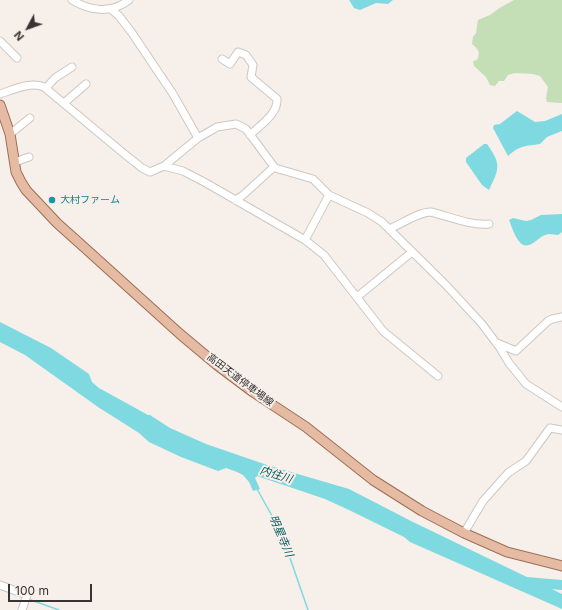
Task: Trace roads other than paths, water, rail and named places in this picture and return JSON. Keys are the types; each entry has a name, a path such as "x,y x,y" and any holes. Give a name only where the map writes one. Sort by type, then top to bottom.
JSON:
{"main road":[{"name":"高田天道停車場線","path":"0,105 10,134 16,172 21,182 36,201 180,334 217,365 253,392 306,427 359,470 422,511 464,533 508,552 562,566"}],"street":[{"path":"72,0 84,7 111,9 124,4 129,0"},
{"path":"111,9 119,16 132,33 173,94 198,138"},
{"path":"0,41 17,58"},
{"path":"222,59 230,64 238,52 246,55 253,65 251,77 277,98 278,104 268,120 250,135"},
{"path":"46,88 55,78 72,67"},
{"path":"0,94 38,84 46,88 142,168 150,172 164,166 198,138 218,127 236,124 246,129 274,167 313,179 330,195 368,213 389,228 482,324 496,342 509,363 526,384 562,407"},
{"path":"64,104 86,84"},
{"path":"10,134 30,118"},
{"path":"15,162 29,157"},
{"path":"164,166 183,171 305,240 324,255 383,331 438,376"},
{"path":"236,200 274,167"},
{"path":"305,240 330,195"},
{"path":"389,228 398,226 426,212 431,212 474,224 489,224"},
{"path":"357,297 412,252"},
{"path":"496,342 516,351 548,321 562,317"},
{"path":"464,533 484,500 508,473 526,461 550,428 562,430"},
{"path":"0,585 28,595 22,610"}],"water":[{"path":"349,0 393,0 388,4 376,3 360,10 354,8"},
{"path":"517,111 535,122 545,121 562,114 562,131 547,137 540,144 520,148 508,156 493,128 494,125 500,124"},
{"path":"484,144 487,144 497,162 497,172 489,190 482,185 466,162 466,158"},
{"path":"562,214 562,232 558,235 546,235 529,245 522,244 519,241 509,220 513,218 526,221 541,215"},
{"name":"内住川","path":"0,322 51,348 89,374 92,382 99,388 150,415 170,428 206,444 267,465 349,489 411,521 562,594 562,609 410,542 404,537 325,499 257,476 255,478 260,489 253,491 249,482 243,475 237,472 226,468 218,471 181,457 149,442 139,433 98,407 25,355 0,342"}],"waterway":[{"name":"明星寺川","path":"257,489 281,532 308,610"},
{"path":"526,582 562,585"},
{"path":"0,589 23,597"},
{"path":"28,599 59,610"}],"place":[{"name":"大村ファーム","path":"52,200"}]}
